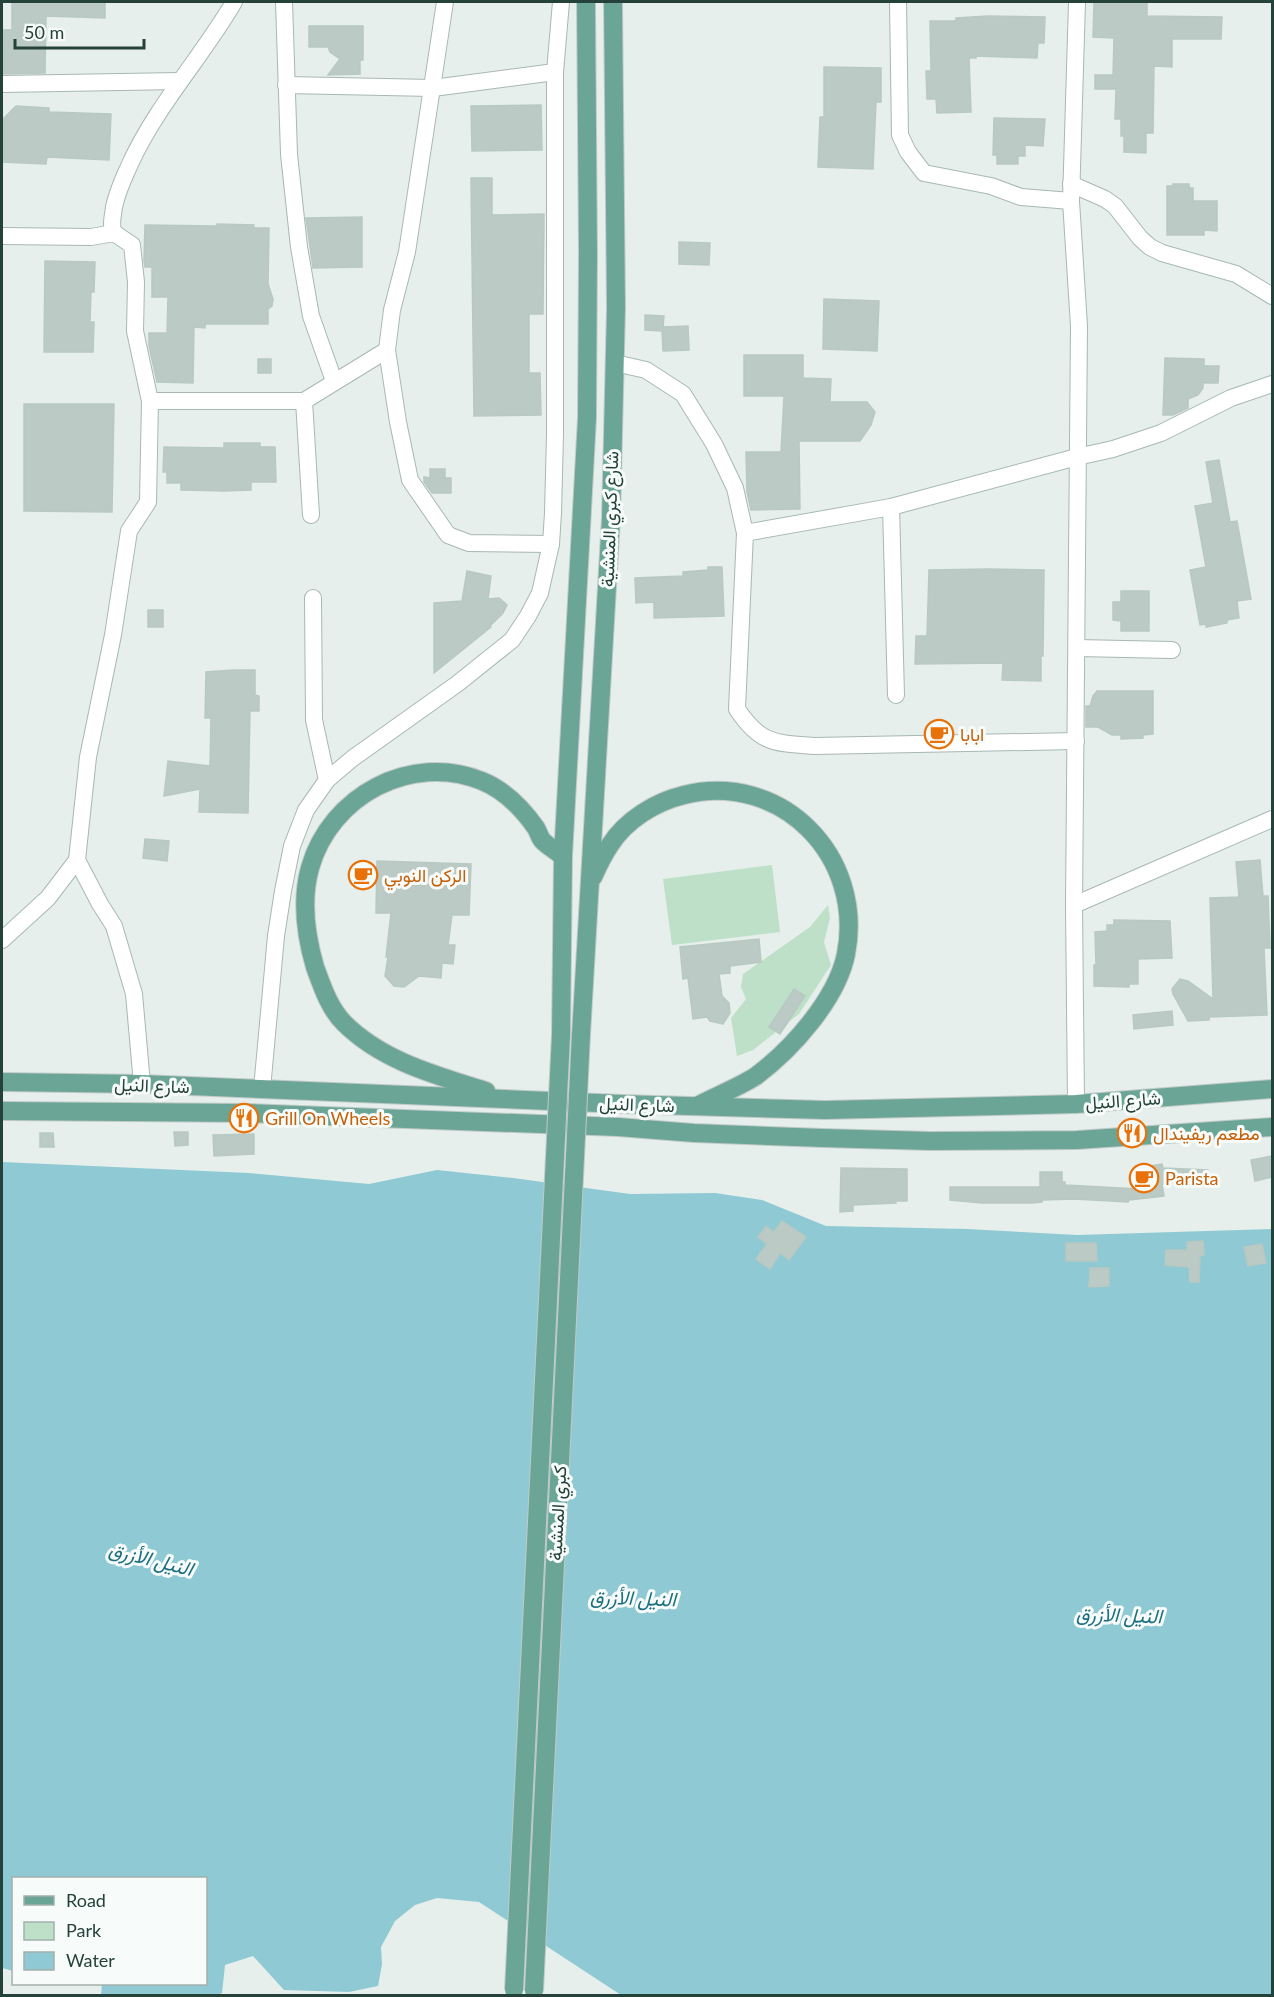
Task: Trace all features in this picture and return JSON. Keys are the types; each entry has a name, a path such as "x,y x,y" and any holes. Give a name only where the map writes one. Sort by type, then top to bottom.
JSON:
{"main road":[{"name":"شارع كبري المنشية","path":"561,1035 563,856 587,418 586,2"},
{"name":"شارع كبري المنشية","path":"580,1035 610,518 615,363 613,2"},
{"path":"507,1098 392,1058 371,1046 342,1021 323,991 313,959 307,929 305,898 309,869 319,843 328,828 347,806 370,789 402,775 431,771 456,773 483,781 501,791 518,805 543,841 563,856"},
{"path":"590,881 610,844 637,817 668,799 701,791 738,792 768,800 795,816 819,839 836,864 846,895 849,928 846,955 827,998 785,1052 754,1077 697,1106"},
{"name":"كبري المنشية","path":"514,1993 561,1035"},
{"name":"كبري المنشية","path":"534,1993 580,1035"},
{"name":"شارع النيل","path":"2,1082 142,1084 825,1110 1076,1104 1272,1089"},
{"name":"شارع النيل","path":"2,1112 248,1113 931,1141 1077,1140 1272,1126"}],"street":[{"path":"2,940 48,898 77,860 88,757 112,635 129,531 148,502 150,401 135,332 136,282 132,245 114,233 111,227 118,187 138,147 179,81 221,24 234,2"},
{"path":"284,2 289,154 299,247 311,315 334,381"},
{"path":"446,2 407,252 392,310 387,350 398,422 410,480 448,535 469,543 551,544"},
{"path":"262,1089 276,936 292,846 306,810 327,780 353,758 457,684 512,640 540,593 551,544 555,434 555,72 561,2"},
{"path":"898,2 900,135 908,152 924,173 991,186 1021,197 1071,201"},
{"path":"1076,1104 1074,905 1079,326 1071,184 1077,2"},
{"path":"286,85 433,88 555,72"},
{"path":"2,84 179,81"},
{"path":"1071,184 1115,206 1150,247 1162,253 1236,274 1272,296"},
{"path":"2,236 91,237 114,233"},
{"path":"150,401 304,401 387,350"},
{"path":"615,363 646,370 683,394 714,444 735,488 745,533 737,709 749,727 778,744 814,746 1076,741"},
{"path":"745,533 891,507 1138,442 1231,398 1272,384"},
{"path":"304,401 311,515"},
{"path":"891,507 896,695"},
{"path":"314,598 314,720 327,780"},
{"path":"1077,648 1172,650"},
{"path":"1074,905 1272,819"},
{"path":"77,860 114,926 134,994 142,1084"}],"green space":[{"path":"772,865 780,932 672,945 663,879"},
{"path":"828,905 830,918 824,942 831,965 799,1014 753,1050 737,1056 731,1018 746,999 741,987 743,974 810,927"}],"water":[{"name":"النيل الأزرق","path":"2,1162 249,1173 369,1184 437,1170 630,1194 715,1193 762,1200 826,1226 967,1229 1077,1235 1272,1229 1272,1995 621,1995 479,1902 437,1898 415,1905 395,1921 381,1947 382,1964 378,1986 349,1992 284,1990 253,1956 225,1965 222,1993 217,1995 101,1995 102,1985 207,1985 207,1877 12,1877 12,1971 2,1968"}],"building":[{"path":"12,2 105,2 105,18 46,16 45,73 2,74 2,30 12,30"},
{"path":"1094,2 1147,2 1147,16 1222,17 1221,39 1172,39 1172,67 1154,66 1153,133 1146,133 1146,153 1124,152 1121,119 1115,119 1116,89 1095,89 1095,75 1113,75 1114,38 1093,37"},
{"path":"1045,17 1044,43 1038,43 1037,58 976,56 976,58 969,58 971,112 937,113 936,99 927,99 926,71 931,71 930,21 956,21 956,18"},
{"path":"309,26 363,26 363,60 360,60 360,74 328,75 340,59 330,52 328,47 309,47"},
{"path":"824,67 881,68 881,102 876,102 873,169 818,167 820,117 824,117"},
{"path":"541,105 542,150 472,151 471,106"},
{"path":"16,106 49,108 49,112 111,114 109,160 47,157 46,164 2,162 2,120"},
{"path":"994,118 1045,119 1043,146 1025,145 1025,156 1018,156 1018,164 997,164 997,155 993,155"},
{"path":"471,178 492,178 492,215 544,214 543,314 529,314 529,373 540,373 541,415 474,416"},
{"path":"1173,184 1189,184 1189,188 1193,188 1193,201 1217,201 1217,231 1204,230 1204,235 1167,235 1167,186 1173,186"},
{"path":"362,217 362,267 313,268 306,218"},
{"path":"217,224 254,225 253,228 269,228 268,284 273,299 272,306 268,309 268,324 205,324 205,328 194,327 193,383 157,382 149,346 149,333 167,333 168,297 152,297 152,267 145,267 144,261 145,225 217,226"},
{"path":"679,242 710,243 709,265 679,264"},
{"path":"45,261 95,262 90,322 94,322 93,352 44,352"},
{"path":"824,299 879,301 877,351 823,349"},
{"path":"645,315 664,316 663,327 688,326 689,350 663,351 662,331 645,330"},
{"path":"744,355 803,355 803,378 831,379 830,402 867,402 875,412 871,425 860,441 799,441 800,509 751,510 747,492 746,452 781,452 784,396 744,396"},
{"path":"1165,358 1204,359 1204,366 1219,366 1218,383 1203,383 1203,388 1198,395 1188,399 1188,408 1173,415 1163,415"},
{"path":"258,359 271,359 271,373 258,373"},
{"path":"24,404 114,404 112,512 24,511"},
{"path":"224,443 260,443 260,447 275,447 276,482 251,482 251,490 224,491 181,490 181,483 167,483 167,472 163,472 164,447 224,448"},
{"path":"1219,460 1230,522 1237,521 1251,599 1237,601 1239,618 1206,627 1206,624 1200,625 1190,570 1206,567 1195,506 1213,503 1206,462"},
{"path":"430,469 445,469 445,478 451,478 451,493 432,493 424,482 424,477 430,478"},
{"path":"708,567 722,567 724,616 654,618 654,602 636,603 635,578 683,576 683,572 708,570"},
{"path":"929,570 1044,570 1041,681 1002,680 1003,663 915,664 916,636 927,636"},
{"path":"467,571 491,576 488,599 499,598 507,605 491,627 434,673 434,603 462,601"},
{"path":"1121,591 1149,591 1149,631 1121,631 1121,621 1113,620 1113,602 1121,602"},
{"path":"148,610 163,610 163,627 148,627"},
{"path":"255,670 255,695 259,696 259,711 250,711 248,813 199,812 200,789 164,796 168,761 210,766 211,718 205,718 206,672"},
{"path":"1097,691 1153,691 1153,734 1143,735 1143,738 1121,739 1121,735 1112,735 1098,727 1086,727 1086,706 1090,706"},
{"path":"145,839 169,841 167,861 143,858"},
{"path":"1260,860 1263,896 1268,896 1270,948 1264,948 1267,1015 1209,1017 1209,1020 1188,1021 1172,989 1180,979 1188,981 1213,999 1210,898 1239,897 1236,862"},
{"path":"377,861 471,864 469,915 452,915 448,945 455,945 453,964 442,963 441,978 419,976 404,987 394,986 385,976 391,913 376,913"},
{"path":"1114,920 1170,921 1172,958 1138,959 1138,984 1129,984 1129,987 1094,986 1095,932 1107,931 1107,925 1114,925"},
{"path":"759,939 761,962 730,966 730,973 719,974 722,996 729,1003 730,1013 723,1024 710,1021 707,1017 693,1019 688,978 683,979 680,947"},
{"path":"794,989 805,996 780,1034 769,1027"},
{"path":"1172,1011 1173,1025 1134,1029 1133,1015"},
{"path":"174,1132 188,1132 188,1145 175,1146"},
{"path":"40,1133 53,1133 54,1147 40,1147"},
{"path":"254,1134 254,1154 214,1156 213,1135"},
{"path":"1272,1156 1272,1177 1255,1181 1251,1160"},
{"path":"1162,1164 1163,1168 1208,1170 1208,1175 1162,1184 1164,1196 1129,1200 1128,1202 1074,1199 1042,1200 1042,1202 1032,1203 982,1203 950,1200 950,1187 1040,1187 1040,1172 1062,1172 1062,1182 1065,1182 1065,1185 1140,1189 1137,1168"},
{"path":"841,1168 907,1169 907,1201 853,1205 853,1211 840,1212"},
{"path":"782,1221 806,1237 789,1260 780,1253 770,1269 756,1259 767,1244 758,1237 766,1226 774,1232"},
{"path":"1203,1241 1204,1255 1200,1256 1199,1282 1190,1282 1189,1267 1165,1265 1166,1250 1187,1250 1187,1242"},
{"path":"1066,1243 1096,1243 1097,1261 1066,1261"},
{"path":"1262,1244 1266,1263 1248,1266 1244,1247"},
{"path":"1090,1268 1109,1268 1109,1286 1089,1287"}],"place":[{"name":"ابابا","path":"939,734"},
{"name":"الركن النوبي","path":"363,875"},
{"name":"Grill On Wheels","path":"244,1118"},
{"name":"مطعم ريفيندال","path":"1132,1133"},
{"name":"Parista","path":"1144,1178"}]}
